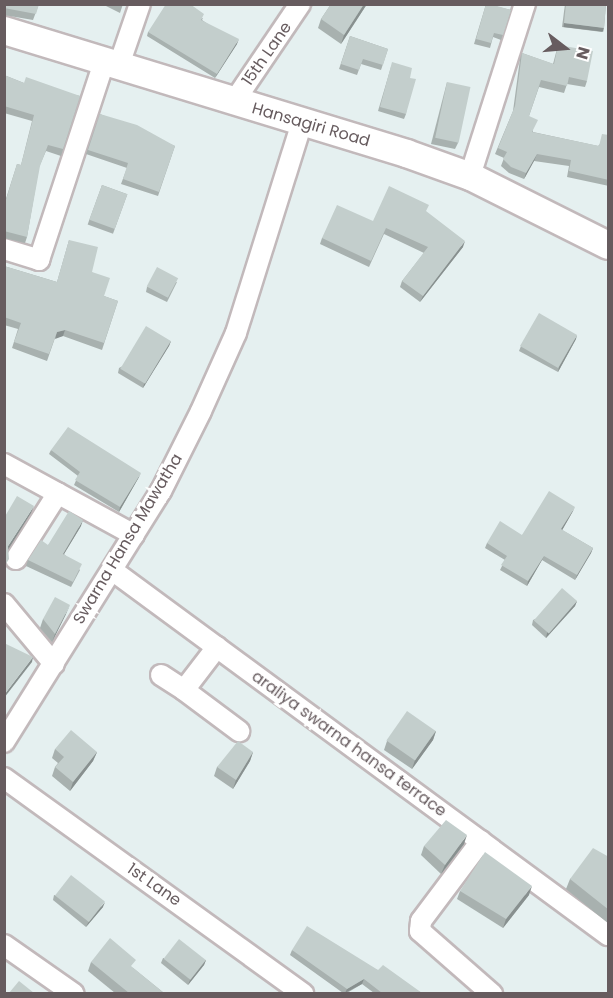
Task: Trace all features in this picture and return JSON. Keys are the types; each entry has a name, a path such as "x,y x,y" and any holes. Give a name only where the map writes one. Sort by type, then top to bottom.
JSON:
{"street":[{"path":"4,249 39,260 112,60 140,4"},
{"name":"15th Lane","path":"233,103 300,4"},
{"path":"470,176 525,4"},
{"name":"Hansagiri Road","path":"4,30 112,60 233,103 302,122 470,176 609,245"},
{"name":"Swarna Hansa Mawatha","path":"4,742 166,481 236,333 302,122"},
{"path":"4,464 134,535"},
{"path":"16,559 58,493"},
{"name":"araliya swarna hansa terrace","path":"112,570 609,934"},
{"path":"4,604 54,663"},
{"path":"184,690 217,647"},
{"path":"161,675 239,731"},
{"name":"1st Lane","path":"4,778 303,993"},
{"path":"480,840 421,921 420,931 492,993"},
{"path":"4,945 74,993"}],"building":[{"path":"4,4 39,4 36,14 4,8"},
{"path":"166,4 190,4 204,14 201,20 239,39 217,74 148,32"},
{"path":"331,4 364,4 344,35 321,19"},
{"path":"486,4 511,10 503,35 494,33 491,43 476,39"},
{"path":"566,4 606,4 604,28 564,23"},
{"path":"350,36 388,49 383,65 363,59 359,70 341,64"},
{"path":"558,45 593,51 587,81 569,77 567,86 541,80 529,116 538,120 532,132 599,146 602,134 609,135 609,180 569,171 571,160 537,154 526,173 511,167 503,159 507,152 498,148 515,106 522,53 554,64"},
{"path":"392,62 412,68 410,78 416,79 406,114 380,107"},
{"path":"4,75 24,83 26,77 80,96 63,149 48,145 40,166 27,237 4,231 4,206 17,164 21,165 34,115 4,106"},
{"path":"447,82 470,87 459,143 435,138"},
{"path":"100,114 137,125 175,146 159,192 123,179 128,163 88,150"},
{"path":"102,185 127,194 115,229 89,220"},
{"path":"389,186 429,205 426,211 465,241 423,296 402,281 428,247 386,228 371,261 322,238 337,205 373,221"},
{"path":"69,240 98,247 92,272 110,278 104,296 118,301 104,343 65,330 57,332 49,354 14,342 21,323 4,317 4,266 57,282"},
{"path":"157,267 178,278 168,298 147,286"},
{"path":"539,313 577,335 558,368 520,346"},
{"path":"146,326 171,341 145,384 120,369"},
{"path":"68,427 141,473 120,507 75,480 80,472 51,450"},
{"path":"549,491 575,507 561,529 593,548 577,575 544,556 528,581 501,565 507,556 487,543 500,521 522,535"},
{"path":"17,496 34,506 8,546 9,559 4,567 4,518"},
{"path":"69,511 83,520 63,554 82,564 73,582 28,560 41,540 48,545"},
{"path":"562,588 577,601 549,634 534,620"},
{"path":"55,597 70,605 55,634 43,619"},
{"path":"4,643 33,657 4,695"},
{"path":"407,711 436,731 415,761 386,740"},
{"path":"71,730 97,752 73,782 55,767 64,757 55,749"},
{"path":"238,741 253,752 236,780 217,767"},
{"path":"446,820 467,835 445,865 424,846"},
{"path":"593,848 609,857 609,910 570,879"},
{"path":"485,852 532,886 506,919 460,891"},
{"path":"71,875 105,901 89,922 55,895"},
{"path":"307,926 378,970 383,965 422,993 382,993 364,979 347,989 292,950"},
{"path":"110,938 136,960 131,966 164,993 129,993 91,962"},
{"path":"179,939 206,960 190,980 164,959"},
{"path":"19,981 34,993 9,993"}]}
